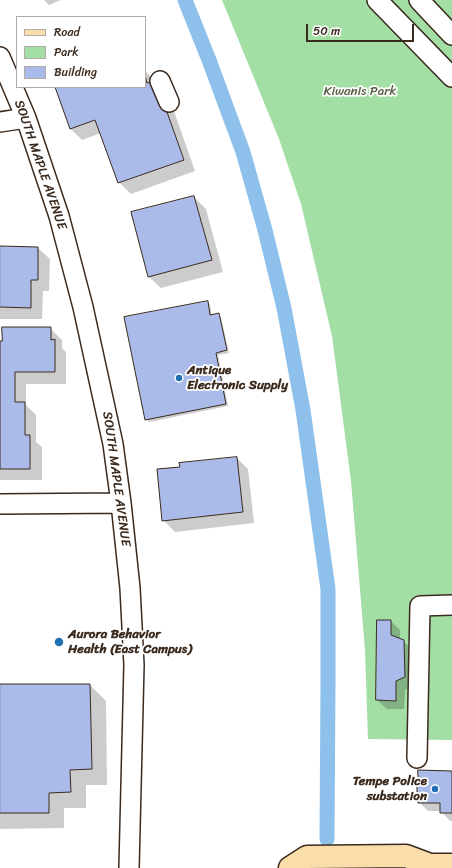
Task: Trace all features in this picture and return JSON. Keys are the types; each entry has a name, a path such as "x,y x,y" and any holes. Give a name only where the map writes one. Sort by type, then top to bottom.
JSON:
{"main road":[{"path":"299,862 338,857 406,856 427,867 452,865"}],"street":[{"path":"377,0 452,77"},
{"path":"419,0 452,34"},
{"name":"SOUTH MAPLE AVENUE","path":"0,57 26,118 59,216 83,307 113,444 130,588 134,671 129,868"},
{"path":"160,81 169,102"},
{"path":"0,122 26,118"},
{"path":"0,504 121,503"},
{"path":"418,758 420,606 452,605"}],"green space":[{"name":"Kiwanis Park","path":"222,0 452,0 452,740 368,739 365,650 351,481 332,336 301,204 279,139"}],"building":[{"path":"146,79 147,83 156,81 184,160 118,183 95,120 70,129 55,88 146,88"},
{"path":"194,196 212,260 148,277 131,212"},
{"path":"0,246 38,247 38,280 31,280 31,308 0,307"},
{"name":"Antique Electronic Supply","path":"208,301 210,315 219,313 227,350 216,353 226,404 145,420 124,317"},
{"path":"2,327 51,327 51,340 55,339 55,372 15,372 15,402 25,402 25,435 30,435 30,469 0,469 0,341 2,341"},
{"path":"237,457 243,512 162,521 157,469 180,467 179,463"},
{"path":"377,620 391,620 391,635 404,640 405,677 396,681 396,701 376,700"},
{"path":"0,684 90,684 92,769 70,770 71,792 49,793 49,813 0,813"},
{"name":"Tempe Police substation","path":"418,770 452,771 452,813 440,813 440,803 418,803 418,801 416,801"}],"waterway":[{"path":"185,0 243,152 265,230 284,308 303,410 328,589 327,839"}],"place":[{"name":"Antique Electronic Supply","path":"179,378"},
{"name":"Aurora Behavior Health (East Campus)","path":"59,642"},
{"name":"Tempe Police substation","path":"435,789"}]}
